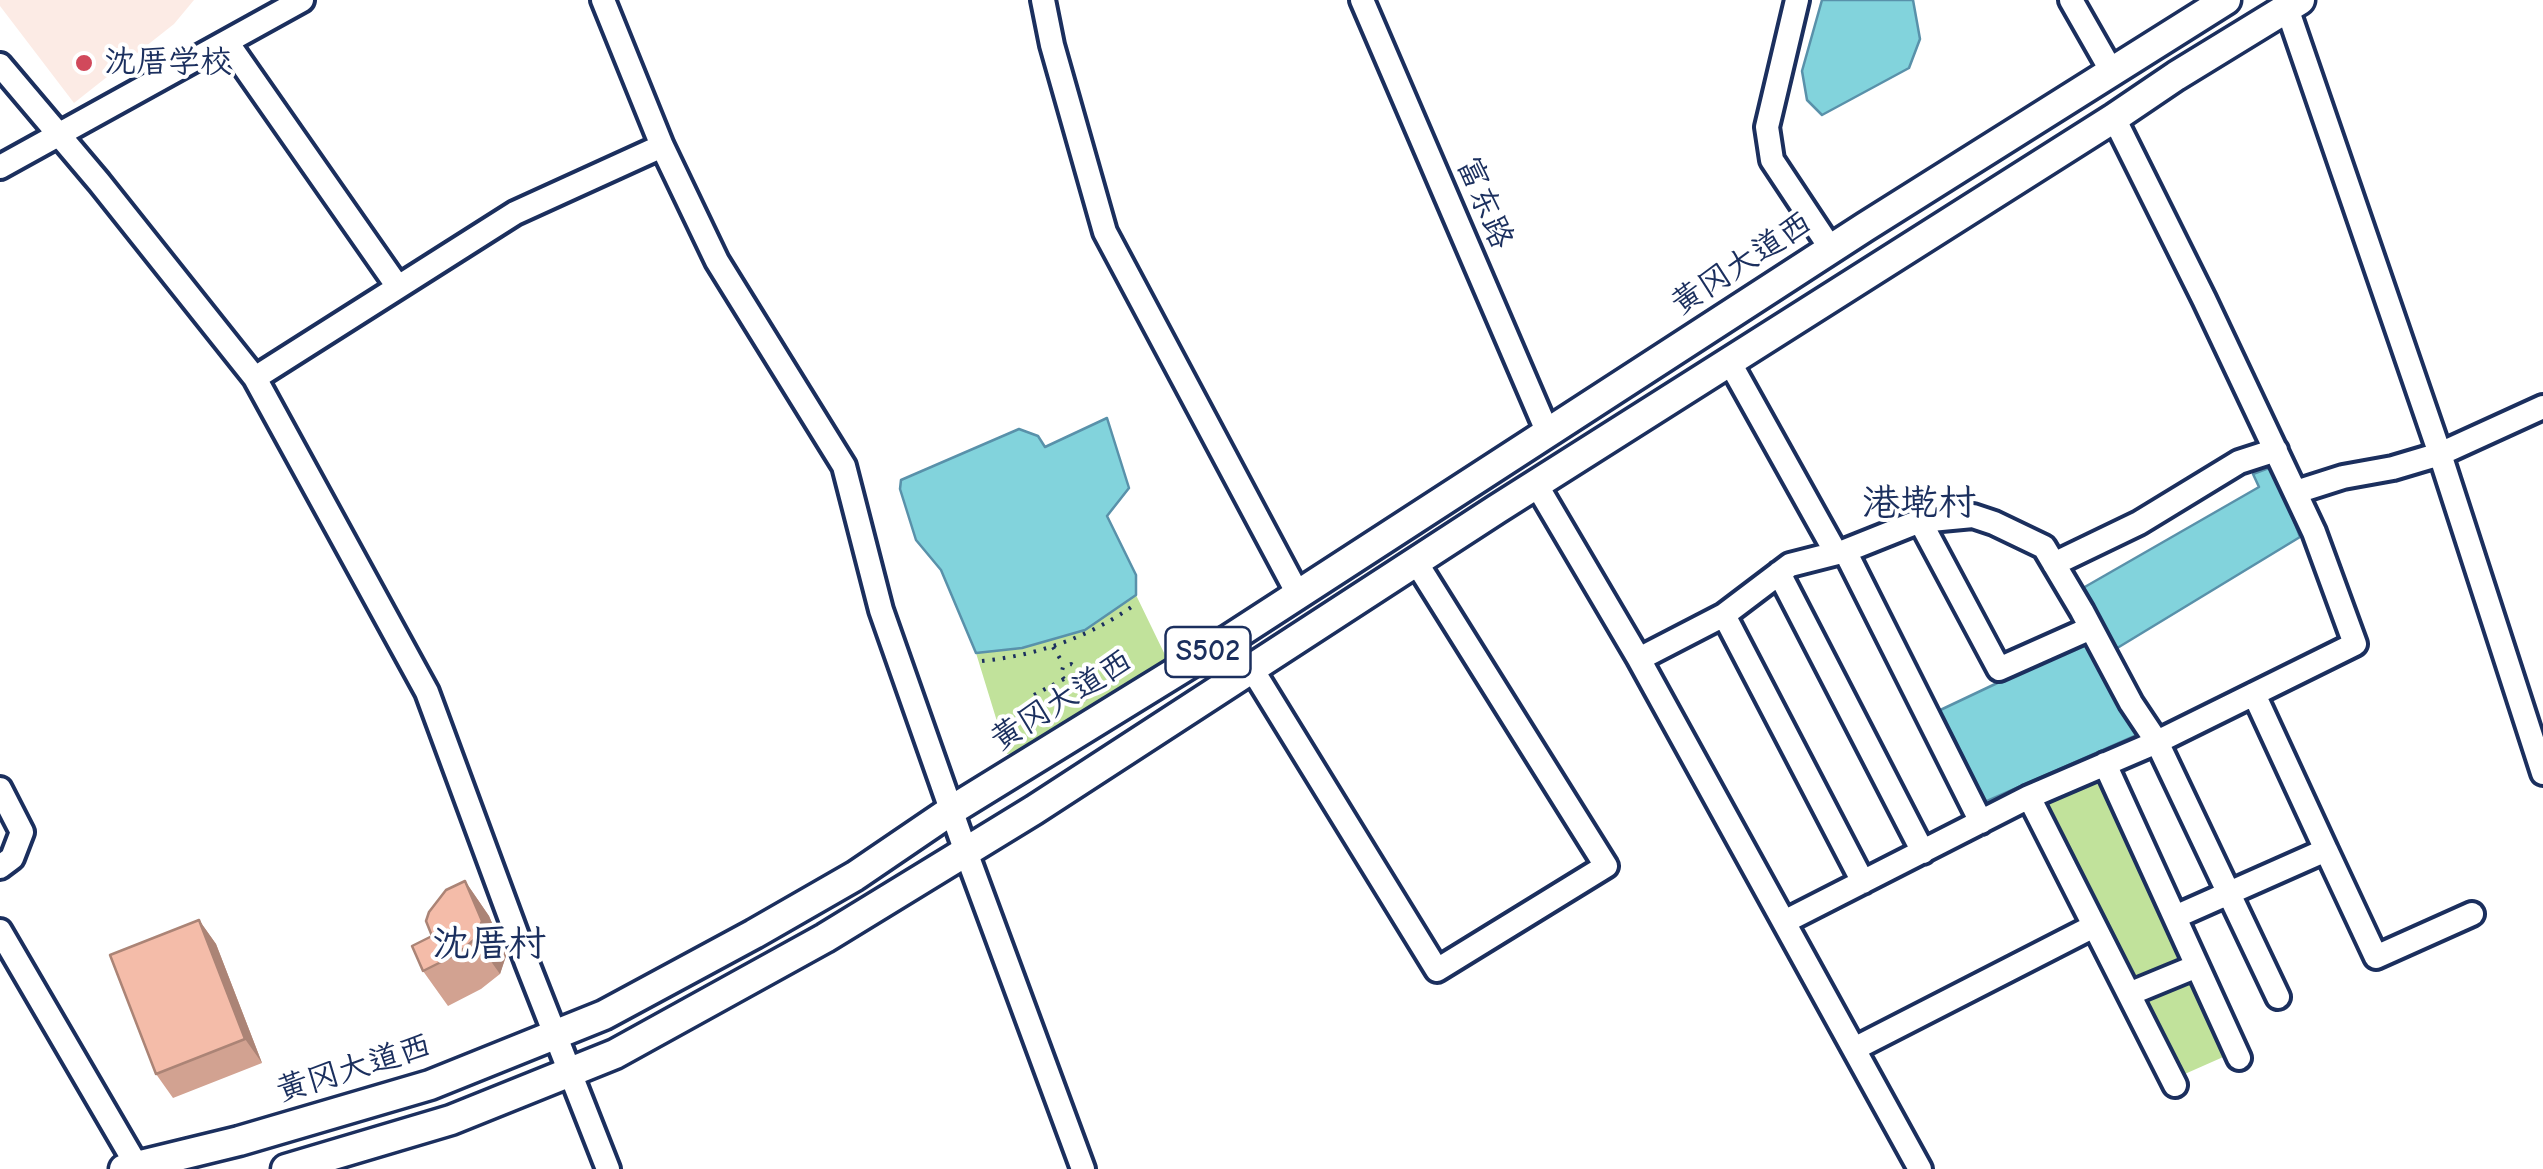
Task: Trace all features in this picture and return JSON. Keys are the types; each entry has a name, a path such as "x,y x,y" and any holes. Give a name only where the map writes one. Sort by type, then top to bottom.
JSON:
{"main road":[{"name":"黄冈大道西","path":"130,1167 238,1141 430,1084 604,1015 754,934 855,876 952,810 1228,640 1830,249 2226,0"},
{"name":"S502","path":"286,1169 451,1120 615,1054 826,938 1034,810 1536,484 2293,4"}],"street":[{"path":"0,167 302,0"},
{"path":"603,0 662,146 716,261 844,466 882,610 1083,1169"},
{"path":"1043,0 1105,232 1298,594"},
{"name":"富东路","path":"1362,0 1548,431"},
{"path":"1797,0 1766,126 1772,160 1830,249"},
{"path":"2071,0 2112,72"},
{"path":"2293,4 2543,772"},
{"path":"226,42 398,287"},
{"path":"0,65 255,378 427,692 526,962 608,1169"},
{"path":"1784,922 2030,797 2157,742 2354,644 2296,492 2114,118"},
{"path":"255,378 514,212 662,146"},
{"path":"1730,361 1840,552 1982,822"},
{"path":"2296,492 2343,476 2393,468 2440,454 2543,408"},
{"path":"2054,564 2139,523 2239,462 2276,450"},
{"path":"1536,484 1639,659 1920,1169"},
{"path":"1639,659 1724,615 1790,564 1840,552 1920,522 1974,516 2044,547 2157,742 2278,997"},
{"path":"1920,522 1999,670 2091,628"},
{"path":"1252,668 1437,970 1606,866 1416,562"},
{"path":"1780,572 1923,852"},
{"path":"1724,615 1864,882"},
{"path":"2254,694 2376,956 2472,914"},
{"path":"2105,764 2239,1058"},
{"path":"0,790 22,832 12,858 0,867"},
{"path":"2030,797 2174,1086"},
{"path":"2175,916 2326,850"},
{"path":"1854,1048 2094,926"},
{"path":"0,931 130,1167"},
{"path":"2129,994 2197,966"}],"path":[{"path":"982,661 1053,648 1110,622 1137,604"},
{"path":"1053,648 1065,665"},
{"path":"1074,680 1078,672 1107,657"},
{"path":"1065,665 1074,665 1078,672"},
{"path":"1064,680 1060,672 1065,665"},
{"path":"1034,694 1064,680 1074,680"},
{"path":"1074,680 1091,706"}],"shaded area":[{"name":"沈厝学校","path":"0,0 194,0 174,24 74,103 0,6"}],"green space":[{"path":"1136,595 1167,659 1017,753 1007,754 976,653 1022,648 1085,630"},
{"path":"2101,778 2230,1054 2178,1077 2042,804"}],"water":[{"path":"1822,0 1913,0 1920,39 1909,68 1822,115 1807,100 1802,71"},
{"path":"1107,418 1129,488 1107,516 1136,575 1136,595 1085,630 1022,648 976,653 941,570 916,540 900,489 901,480 1019,429 1038,436 1045,447"},
{"path":"2274,466 2300,537 2114,650 2083,588 2259,487 2253,474"},
{"path":"2088,640 2137,735 1978,805 1934,713"}],"building":[{"path":"465,881 482,921 475,939 457,954 423,971 412,946 432,936 426,921 429,912 446,890"},
{"path":"199,920 245,1039 156,1074 110,955"}],"place":[{"name":"沈厝学校","path":"84,63"}],"district":[{"name":"港墘村","path":"1919,504"},
{"name":"沈厝村","path":"489,945"}]}
